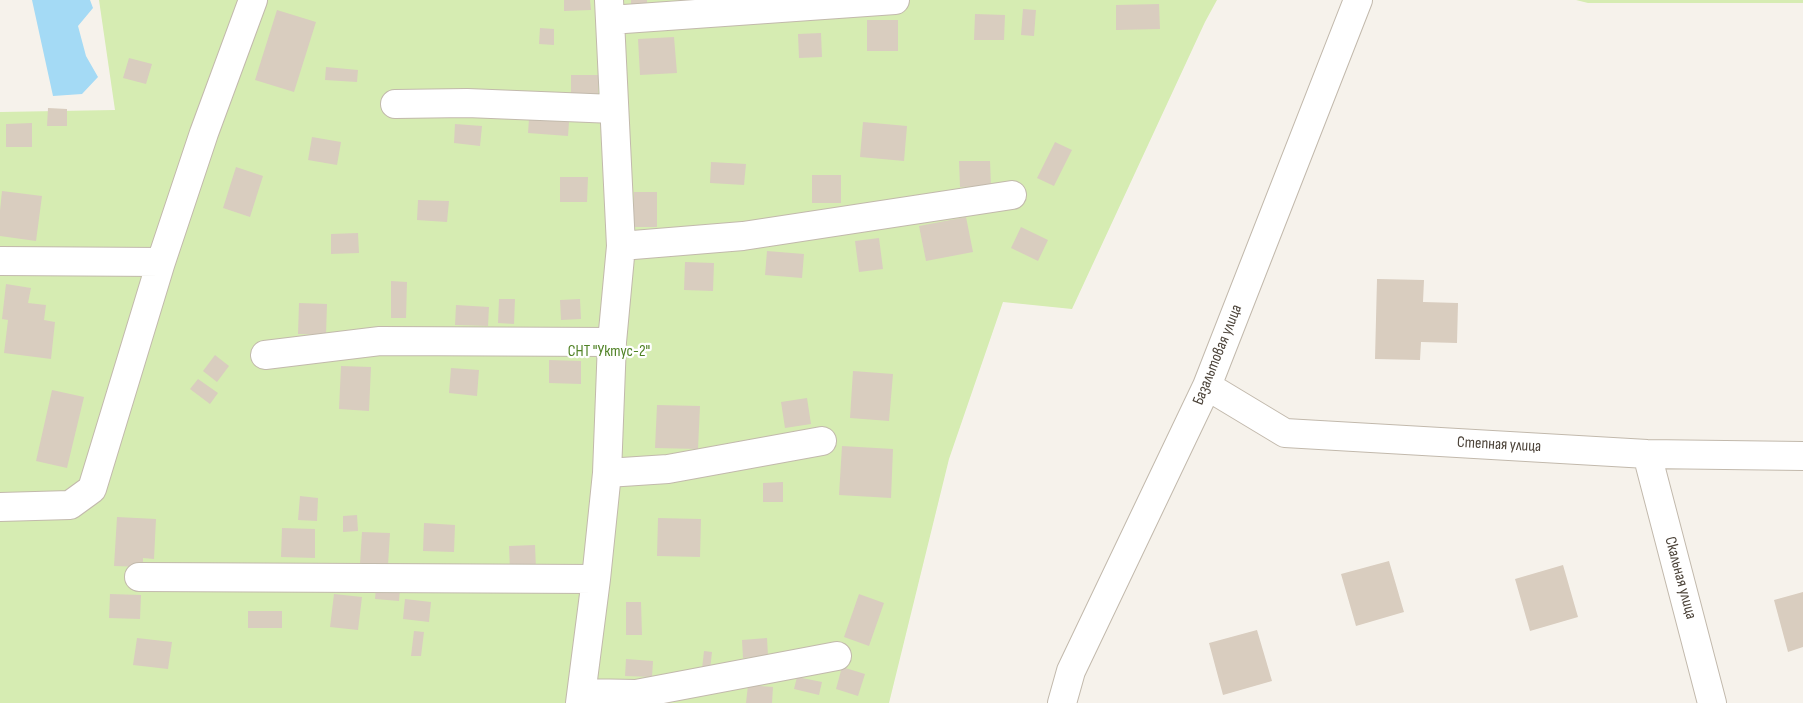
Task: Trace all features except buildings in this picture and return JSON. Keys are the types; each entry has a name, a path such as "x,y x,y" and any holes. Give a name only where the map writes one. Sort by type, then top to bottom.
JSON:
{"street":[{"path":"0,508 70,505 92,489 161,262 204,133 253,0"},
{"path":"837,656 636,694 581,698 607,473 612,342 621,246 610,10 895,0"},
{"name":"Базальтовая улица","path":"1062,703 1071,671 1207,386 1358,0"},
{"path":"395,104 467,103 614,110"},
{"path":"621,246 743,236 1012,195"},
{"path":"0,261 161,262"},
{"path":"265,355 380,341 612,342"},
{"name":"Степная улица","path":"1207,386 1285,433 1647,454 1803,456"},
{"path":"607,473 668,469 822,441"},
{"name":"Скальная улица","path":"1647,454 1712,703"},
{"path":"139,577 596,579"}],"green space":[{"name":"СНТ \"Уктус-2\"","path":"99,0 1217,0 1205,22 1072,309 1003,302 949,459 889,703 0,703 0,112 115,110"},
{"path":"1576,0 1803,0 1803,3 1588,3"}],"water":[{"path":"32,0 90,0 93,8 78,26 86,56 98,77 82,94 53,96"}]}
